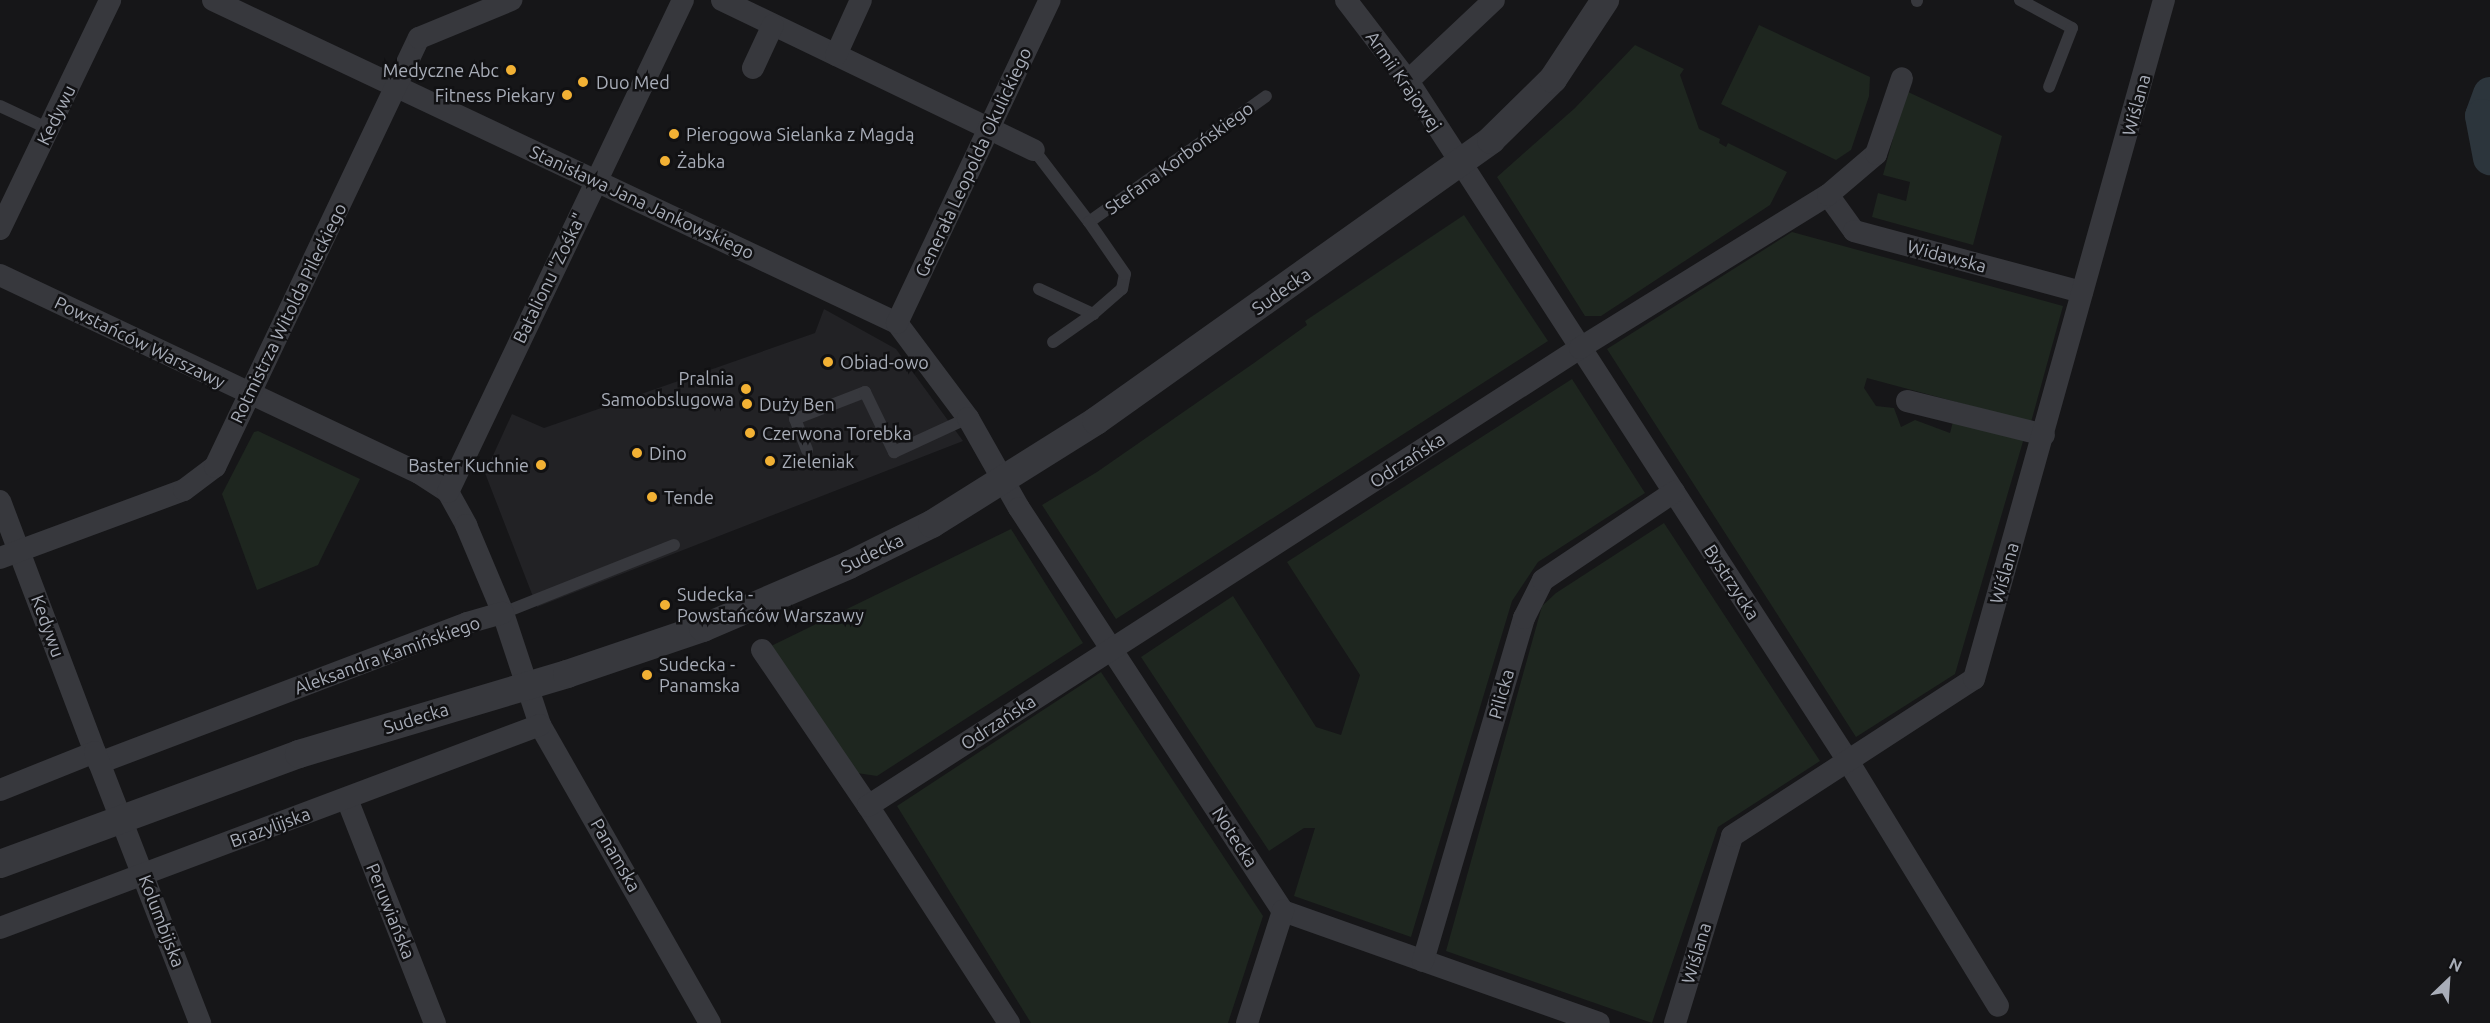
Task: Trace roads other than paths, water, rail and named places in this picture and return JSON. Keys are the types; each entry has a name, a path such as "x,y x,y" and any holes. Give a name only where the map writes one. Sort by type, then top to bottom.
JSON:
{"street":[{"name":"Kedywu","path":"0,229 110,0"},
{"name":"Stanisława Jana Jankowskiego","path":"213,0 897,323 968,418 1005,482"},
{"name":"Rotmistrza Witolda Pileckiego","path":"9,554 203,479 214,467 419,38 511,0"},
{"name":"Batalionu \"Zośka\"","path":"448,492 683,0"},
{"path":"722,0 988,130"},
{"path":"836,55 861,0"},
{"name":"Generała Leopolda Okulickiego","path":"897,323 1050,0"},
{"name":"Armii Krajowej","path":"1346,0 1408,81 1460,163"},
{"path":"1408,81 1494,0"},
{"name":"Sudecka","path":"0,864 299,754 662,643 767,602 921,529 1005,482 1460,163 1538,97 1605,0"},
{"name":"Wiślana","path":"1675,1023 1732,836 1974,679 2164,0"},
{"path":"753,68 773,25"},
{"name":"Odrzańska","path":"868,806 1580,348 1828,195 1876,154 1902,78"},
{"name":"Stefana Korbońskiego","path":"988,130 1034,150"},
{"name":"Bystrzycka","path":"1460,163 1848,761 1998,1006"},
{"name":"Widawska","path":"1828,195 1854,231 2082,292"},
{"name":"Powstańców Warszawy","path":"0,275 249,395 419,473 448,492 466,525 503,613 526,686"},
{"path":"1907,401 2044,435"},
{"name":"Notecka","path":"1005,482 1283,911"},
{"name":"Pilicka","path":"1422,961 1524,618 1543,580 1674,492"},
{"name":"Kedywu","path":"0,501 9,554 97,758"},
{"name":"Aleksandra Kamińskiego","path":"0,790 97,758 467,623 503,613"},
{"path":"762,650 868,806 1009,1023"},
{"name":"Panamska","path":"526,686 540,725 710,1023"},
{"name":"Brazylijska","path":"0,928 540,725"},
{"path":"97,758 121,820"},
{"name":"Peruwiańska","path":"347,799 435,1023"},
{"name":"Kolumbijska","path":"121,820 200,1023"},
{"path":"1247,1023 1283,911 1599,1023"}],"lane":[{"path":"2020,0 2072,28 2049,87"},
{"name":"Stefana Korbońskiego","path":"1034,150 1089,222 1266,96"},
{"path":"0,106 49,129"},
{"path":"1053,342 1094,314 1122,290 1125,274 1089,222"},
{"path":"1039,289 1094,314"},
{"path":"807,450 795,419 865,392 894,452 968,418"},
{"name":"Aleksandra Kamińskiego","path":"503,613 674,545"}],"waterway":[{"path":"2490,94 2482,116 2490,158"}],"place":[{"name":"Medyczne Abc","path":"511,70"},
{"name":"Duo Med","path":"583,82"},
{"name":"Fitness Piekary","path":"567,95"},
{"name":"Pierogowa Sielanka z Magdą","path":"674,134"},
{"name":"Żabka","path":"665,161"},
{"name":"Obiad-owo","path":"828,362"},
{"name":"Pralnia Samoobslugowa","path":"746,389"},
{"name":"Duży Ben","path":"747,404"},
{"name":"Czerwona Torebka","path":"750,433"},
{"name":"Dino","path":"637,453"},
{"name":"Zieleniak","path":"770,461"},
{"name":"Baster Kuchnie","path":"541,465"},
{"name":"Tende","path":"652,497"},
{"name":"Sudecka - Powstańców Warszawy","path":"665,605"},
{"name":"Sudecka - Panamska","path":"647,675"}]}
